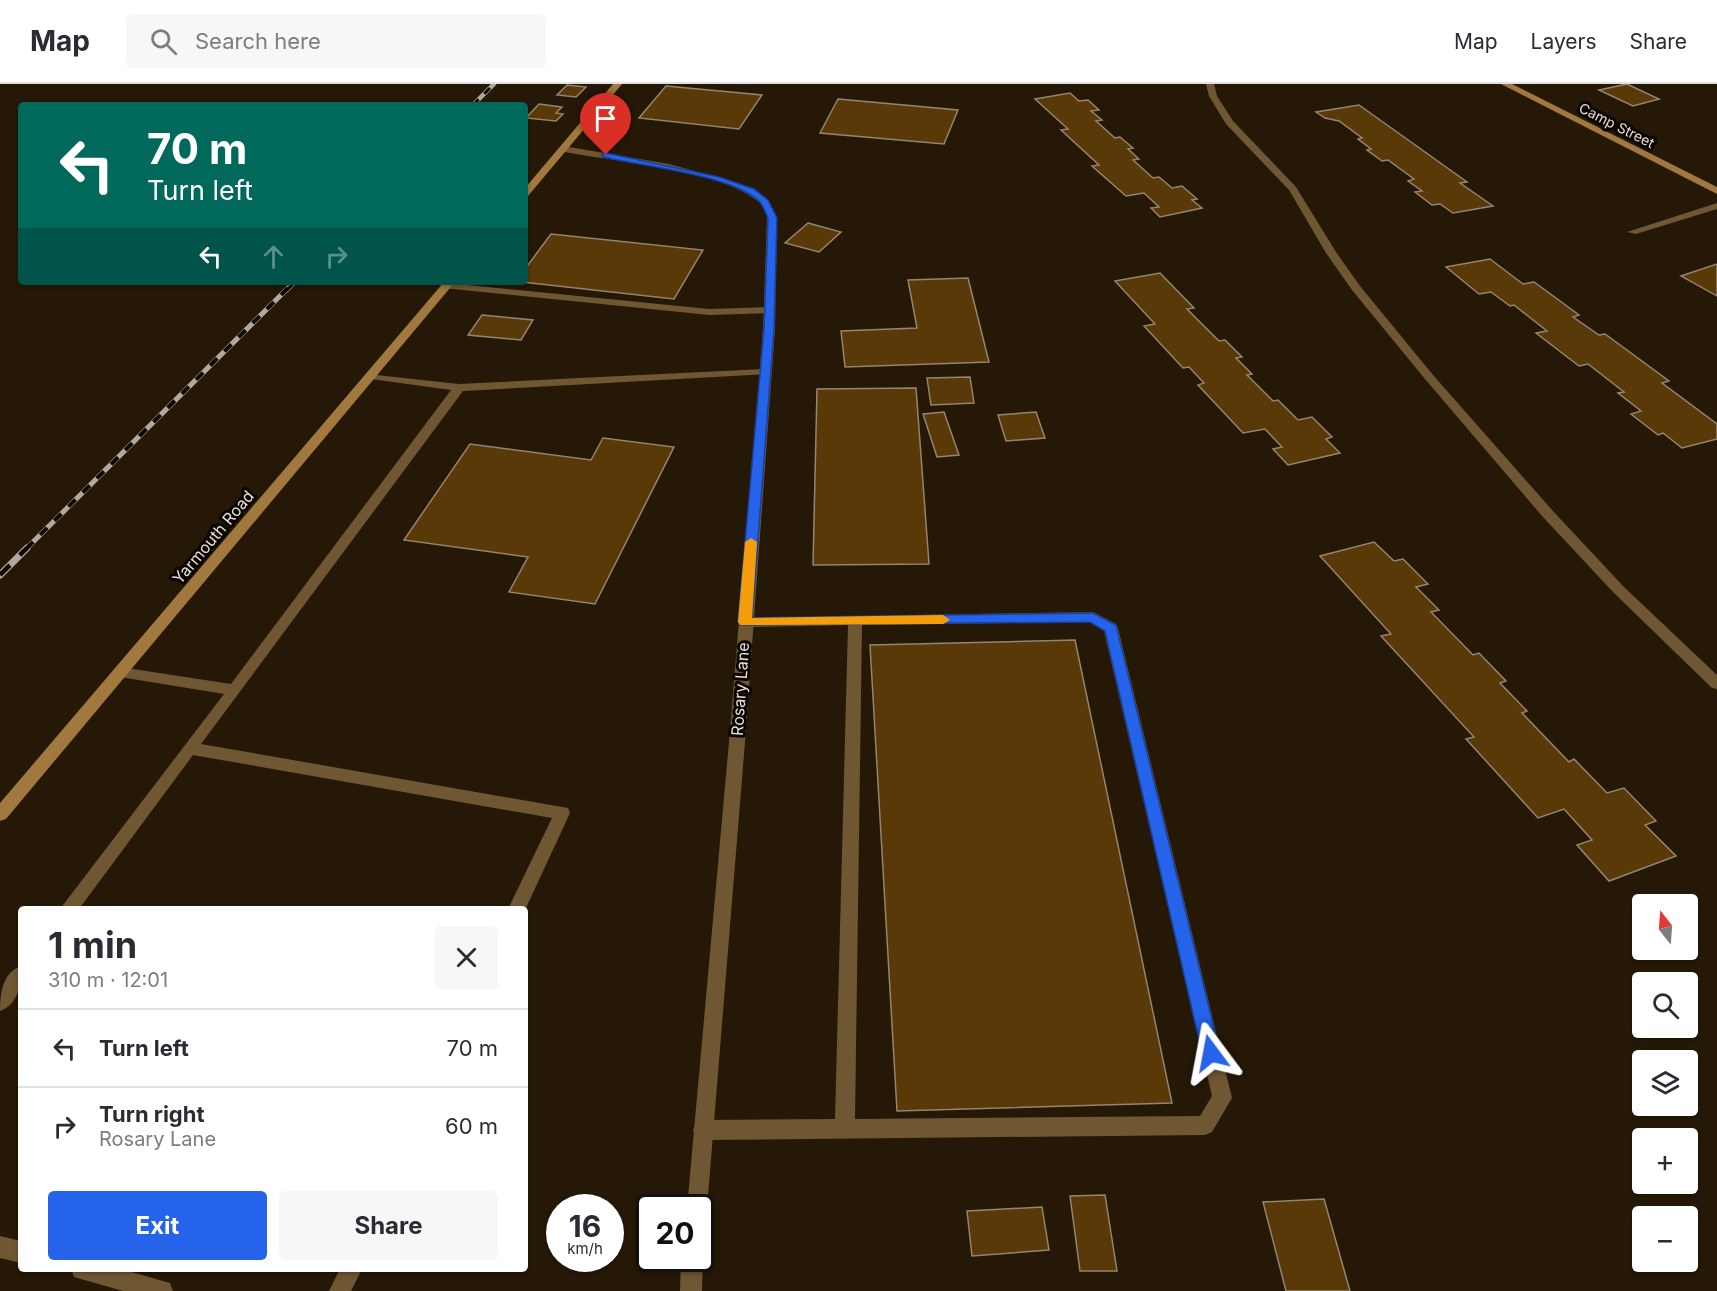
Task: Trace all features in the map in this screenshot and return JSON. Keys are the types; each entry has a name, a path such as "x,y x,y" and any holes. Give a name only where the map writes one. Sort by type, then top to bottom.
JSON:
{"main road":[{"path":"528,190 618,84"},
{"name":"Camp Street","path":"1505,84 1717,191"},
{"name":"Yarmouth Road","path":"0,814 448,285"}],"street":[{"path":"1210,84 1213,96 1228,122 1293,189 1331,254 1429,377 1539,504 1619,590 1717,684"},
{"name":"Rosary Lane","path":"563,149 627,159 719,179 750,191 765,202 772,218 770,310 737,742 698,1194"},
{"path":"1632,232 1717,206"},
{"path":"458,285 709,312 770,310"},
{"path":"371,376 459,388 765,372"},
{"path":"71,906 459,388"},
{"path":"703,1130 1205,1125 1222,1098 1111,628 1093,617 745,622"},
{"path":"845,1128 855,621"},
{"path":"120,672 235,690"},
{"path":"189,748 562,813 518,906"},
{"path":"0,1003 18,978"},
{"path":"0,1247 18,1251"},
{"path":"93,1272 162,1291"},
{"path":"340,1291 350,1272"},
{"path":"691,1291 692,1272"}],"building":[{"path":"1627,84 1659,99 1633,106 1599,90"},
{"path":"567,85 586,87 576,97 557,95"},
{"path":"666,86 762,95 739,129 639,118"},
{"path":"1070,93 1079,101 1088,100 1099,110 1091,111 1102,120 1096,121 1115,138 1120,137 1133,148 1128,149 1139,159 1133,160 1153,178 1159,177 1172,188 1182,186 1197,199 1192,200 1202,208 1160,217 1151,208 1159,207 1144,193 1126,196 1092,166 1099,165 1061,130 1068,129 1035,99"},
{"path":"838,99 958,110 944,144 820,133"},
{"path":"539,104 562,107 556,113 563,114 556,121 528,118"},
{"path":"1359,105 1467,182 1460,183 1493,206 1453,213 1440,204 1432,205 1415,192 1422,191 1408,181 1414,179 1388,160 1382,161 1367,150 1371,149 1358,139 1362,138 1339,121 1325,118 1316,112"},
{"path":"808,223 841,232 819,252 785,243"},
{"path":"551,234 703,250 674,299 528,283 528,265"},
{"path":"1490,259 1523,284 1534,282 1579,315 1573,317 1599,335 1605,334 1669,381 1662,383 1717,424 1717,439 1682,448 1663,433 1658,435 1631,414 1641,411 1618,393 1624,392 1588,364 1579,366 1536,333 1547,331 1514,305 1510,306 1491,292 1479,294 1446,267"},
{"path":"1717,264 1717,296 1681,276"},
{"path":"1160,273 1194,308 1187,309 1219,341 1225,340 1242,357 1236,358 1252,374 1247,375 1273,401 1278,400 1298,420 1312,417 1332,437 1326,439 1340,453 1288,465 1273,449 1282,447 1265,429 1243,433 1198,385 1204,383 1189,367 1183,368 1144,326 1155,324 1115,281"},
{"path":"968,278 989,362 845,367 841,331 917,328 908,280"},
{"path":"482,315 533,320 521,340 468,335"},
{"path":"970,377 974,403 931,405 927,378"},
{"path":"916,388 929,564 813,565 817,389"},
{"path":"944,412 959,455 937,457 923,414"},
{"path":"1036,412 1045,438 1006,441 998,415"},
{"path":"603,438 674,447 595,604 509,592 528,557 404,540 470,444 591,460"},
{"path":"1374,542 1394,561 1403,559 1428,584 1416,587 1439,610 1431,612 1473,655 1479,653 1506,681 1500,683 1527,711 1522,713 1569,762 1574,759 1607,793 1624,788 1656,821 1645,825 1676,856 1609,881 1577,845 1592,840 1564,809 1538,818 1466,739 1474,737 1381,636 1391,634 1320,556"},
{"path":"1075,640 1172,1103 897,1111 870,645"},
{"path":"1105,1195 1117,1271 1080,1271 1070,1196"},
{"path":"1324,1199 1350,1291 1286,1291 1263,1202"},
{"path":"1042,1207 1049,1250 972,1256 967,1211"}],"railway":[{"path":"476,102 494,84"},
{"path":"287,290 292,285"},
{"path":"26,549 288,288"},
{"path":"0,575 26,549"}],"slow traffic":[{"path":"751,542 745,622 943,620"}],"route":[{"path":"606,155 719,179 750,191 765,202 772,218 769,329 745,622 1093,617 1111,628 1211,1053"}]}
